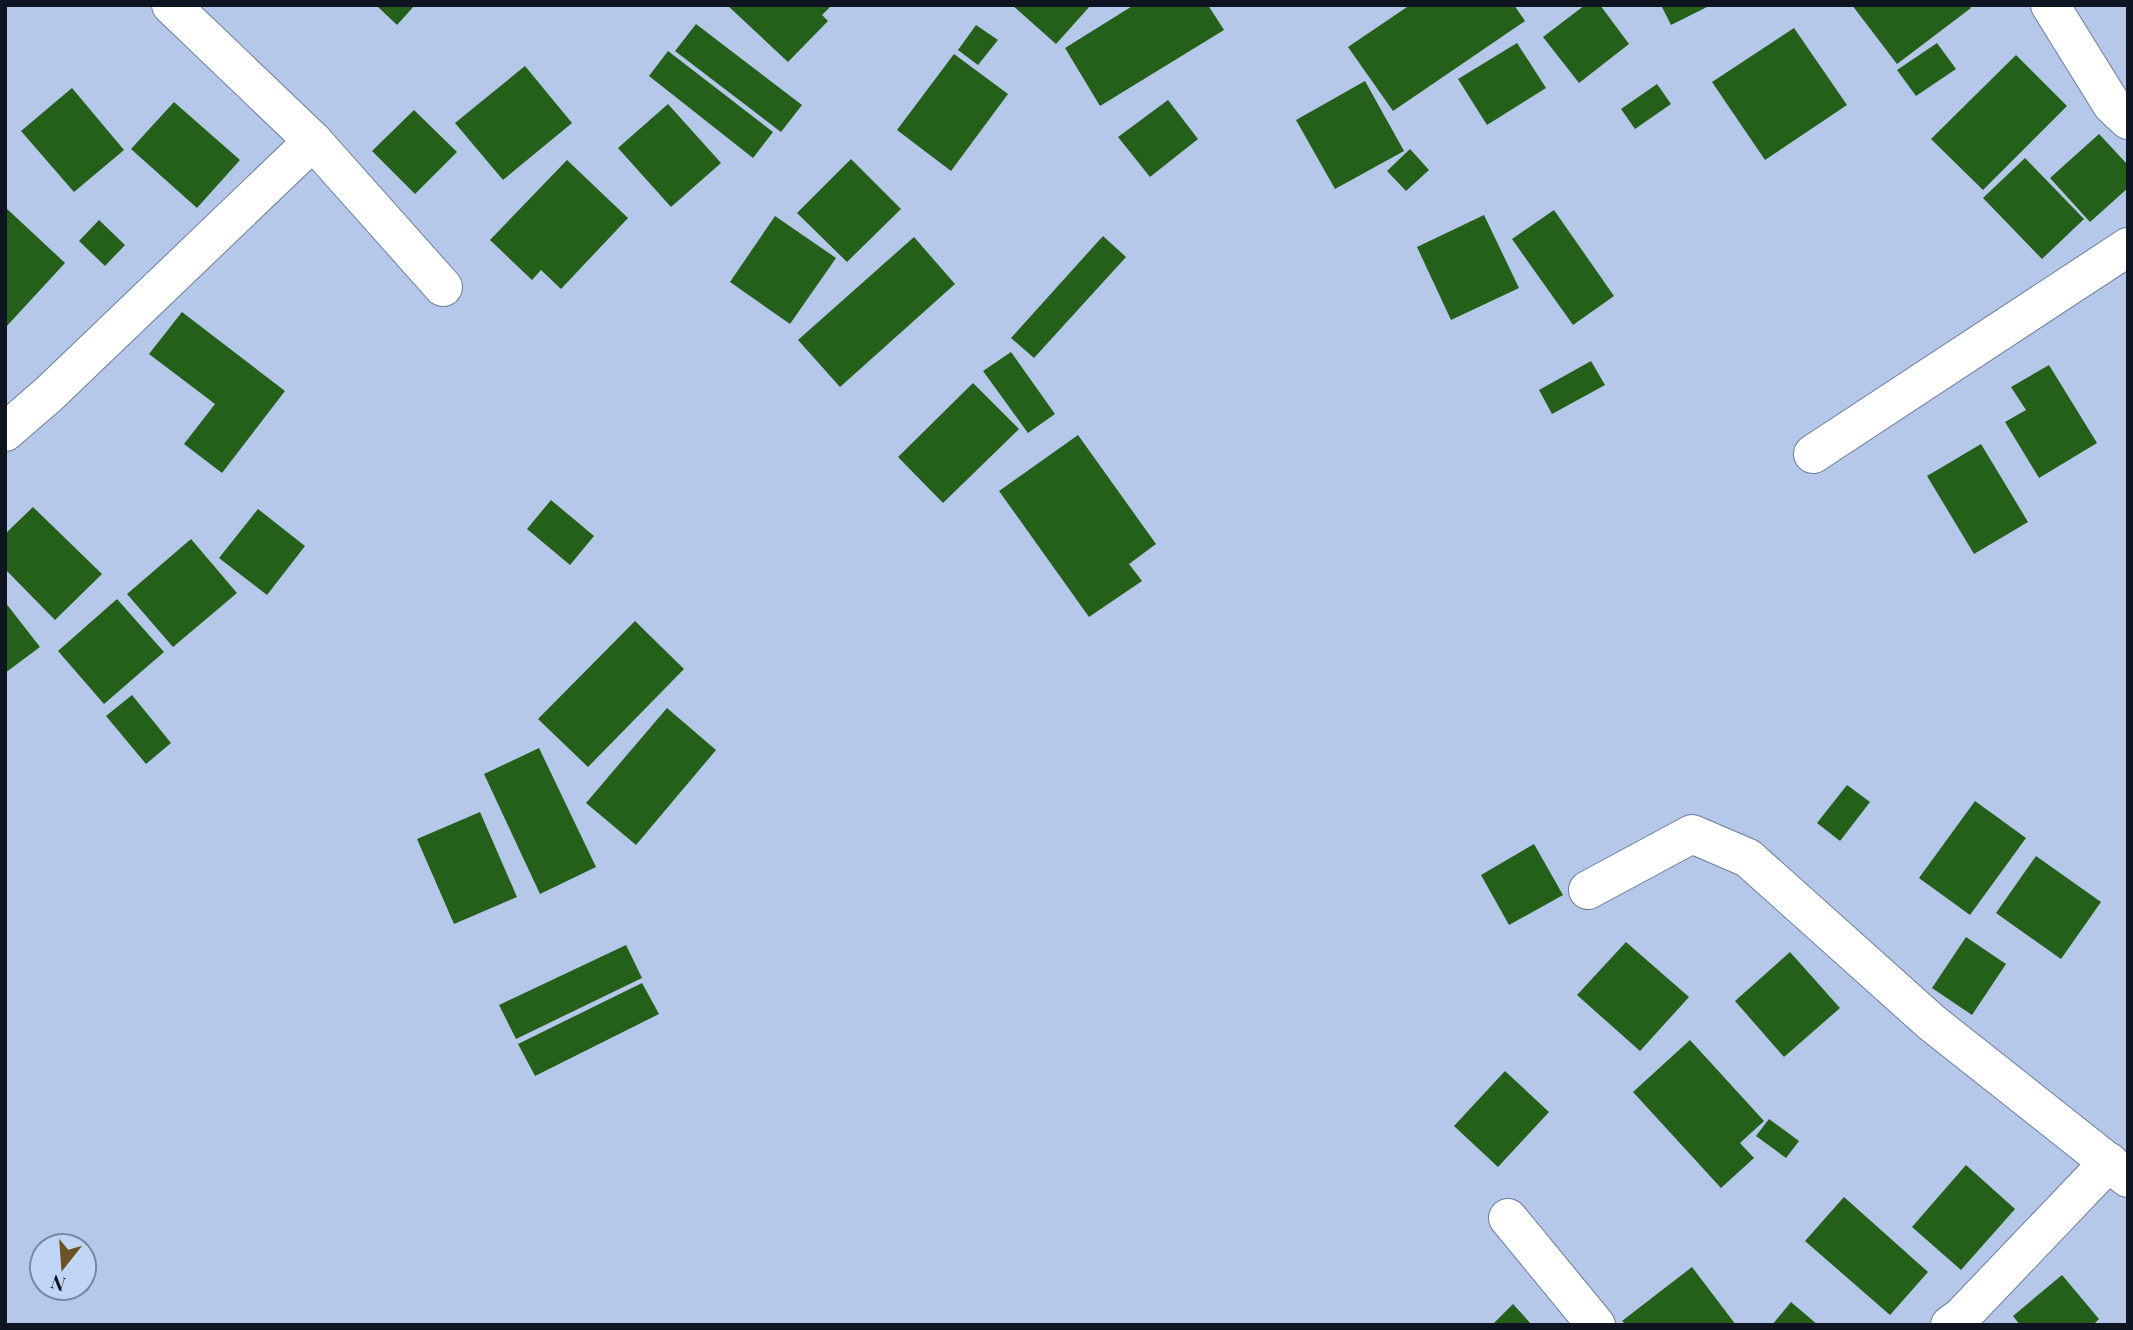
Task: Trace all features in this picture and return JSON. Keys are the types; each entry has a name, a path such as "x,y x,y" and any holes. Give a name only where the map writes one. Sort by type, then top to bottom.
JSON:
{"street":[{"path":"172,5 313,141 443,287"},
{"path":"2050,5 2112,105 2128,120"},
{"path":"5,432 49,394 313,141"},
{"path":"1813,454 2128,247"},
{"path":"1588,890 1692,834 1748,858 1931,1022 2119,1170 1950,1325"},
{"path":"1508,1218 1596,1325"}],"building":[{"path":"376,5 415,5 397,25"},
{"path":"727,5 832,5 822,15 828,21 788,62"},
{"path":"1012,5 1091,5 1056,44"},
{"path":"1134,5 1208,5 1224,30 1100,106 1065,48"},
{"path":"1410,5 1514,5 1525,21 1393,111 1348,47"},
{"path":"1585,5 1600,5 1629,44 1579,83 1543,37"},
{"path":"1661,5 1711,5 1671,25"},
{"path":"1852,5 1969,5 1971,8 1897,64"},
{"path":"696,24 802,105 781,132 675,51"},
{"path":"976,25 998,40 978,65 958,50"},
{"path":"1794,28 1847,105 1765,160 1712,82"},
{"path":"1517,43 1546,88 1487,125 1458,79"},
{"path":"1937,43 1956,69 1916,96 1897,70"},
{"path":"668,51 773,132 753,158 649,76"},
{"path":"954,54 1008,94 951,171 897,130"},
{"path":"2016,55 2067,106 1983,190 1931,139"},
{"path":"525,66 572,123 503,180 455,123"},
{"path":"1365,81 1404,151 1335,189 1296,120"},
{"path":"1657,84 1671,104 1635,129 1621,109"},
{"path":"72,88 124,150 74,192 21,131"},
{"path":"1168,100 1198,139 1150,177 1118,137"},
{"path":"174,102 240,160 197,208 131,149"},
{"path":"668,104 721,163 671,207 618,148"},
{"path":"414,110 457,152 415,194 372,151"},
{"path":"2099,134 2128,165 2128,188 2090,222 2050,178"},
{"path":"1410,149 1429,170 1406,191 1387,171"},
{"path":"2025,158 2084,219 2042,259 1983,198"},
{"path":"851,159 901,209 847,262 797,213"},
{"path":"567,160 628,218 561,289 541,270 532,280 490,240"},
{"path":"5,207 65,263 5,328"},
{"path":"1554,210 1614,296 1573,325 1512,239"},
{"path":"1484,215 1519,288 1451,320 1417,247"},
{"path":"775,216 836,258 790,324 730,282"},
{"path":"99,220 125,245 105,266 79,241"},
{"path":"1103,236 1126,257 1034,358 1011,338"},
{"path":"914,237 955,284 840,387 798,340"},
{"path":"182,312 285,391 222,473 184,444 215,404 149,354"},
{"path":"1011,352 1055,414 1028,433 983,371"},
{"path":"1591,361 1605,385 1552,414 1539,390"},
{"path":"2049,365 2097,443 2039,478 2005,422 2026,410 2011,387"},
{"path":"973,383 1019,429 943,503 898,457"},
{"path":"1078,435 1156,544 1129,564 1142,581 1089,617 999,491"},
{"path":"1981,444 2028,522 1974,554 1927,476"},
{"path":"551,500 594,536 570,565 527,529"},
{"path":"33,507 102,574 55,620 5,569 5,534"},
{"path":"258,509 305,546 267,595 219,558"},
{"path":"191,539 237,593 173,647 127,594"},
{"path":"117,599 164,652 104,704 58,651"},
{"path":"5,602 40,647 5,673"},
{"path":"635,621 684,669 588,767 538,719"},
{"path":"132,695 171,743 146,764 106,716"},
{"path":"667,708 716,750 636,845 586,803"},
{"path":"539,748 596,867 540,894 484,774"},
{"path":"1847,785 1870,802 1840,841 1817,823"},
{"path":"1975,801 2026,838 1970,915 1919,878"},
{"path":"480,812 517,897 454,924 417,839"},
{"path":"1534,844 1563,895 1509,925 1481,875"},
{"path":"2036,856 2101,902 2061,959 1996,913"},
{"path":"1966,937 2006,964 1972,1015 1932,988"},
{"path":"1626,942 1689,997 1640,1051 1577,995"},
{"path":"626,945 642,978 516,1039 499,1005"},
{"path":"1790,952 1840,1008 1784,1057 1735,1001"},
{"path":"642,983 659,1014 535,1076 518,1044"},
{"path":"1690,1040 1764,1121 1740,1143 1754,1158 1721,1188 1633,1092"},
{"path":"1505,1071 1549,1112 1498,1167 1454,1126"},
{"path":"1769,1119 1799,1141 1786,1158 1756,1136"},
{"path":"1966,1165 2015,1209 1961,1270 1912,1227"},
{"path":"1844,1197 1928,1272 1890,1315 1805,1241"},
{"path":"1692,1267 1736,1325 1626,1325 1622,1321"},
{"path":"2062,1275 2099,1319 2093,1325 2020,1325 2013,1316"},
{"path":"1791,1302 1818,1325 1772,1325"},
{"path":"1513,1304 1532,1325 1492,1325"}]}
